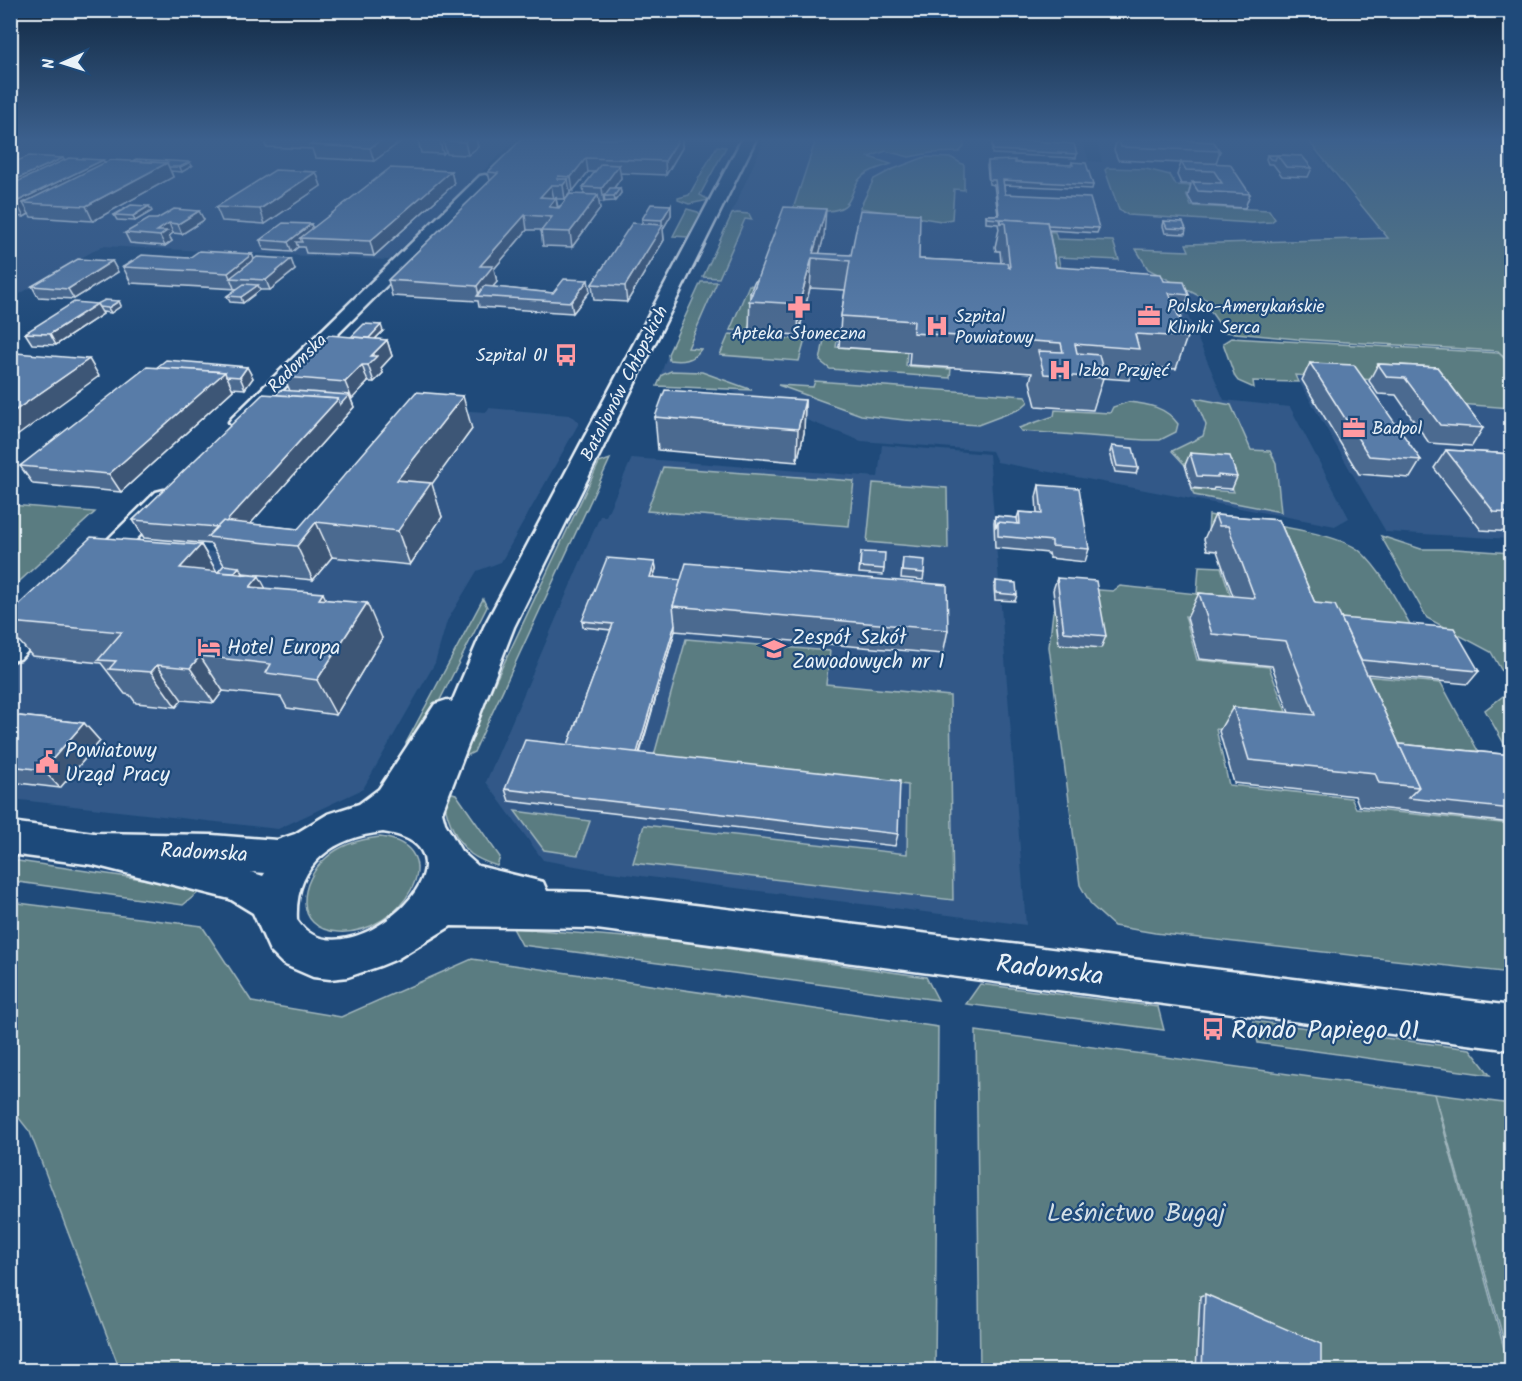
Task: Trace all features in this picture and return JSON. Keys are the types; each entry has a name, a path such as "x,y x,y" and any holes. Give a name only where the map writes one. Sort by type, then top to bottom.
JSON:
{"street":[{"name":"Radomska","path":"226,435 460,203"},
{"name":"Batalionów Chłopskich","path":"369,817 392,800 499,627 716,203"},
{"path":"77,585 177,484"},
{"path":"10,652 60,602"},
{"name":"Batalionów Chłopskich","path":"436,845 423,812 499,627"},
{"path":"369,817 402,818 436,845 442,879 432,904 416,924 395,940 371,952 346,958 331,958 300,951 285,938 277,922 276,902 281,881 296,858 329,831 369,817"},
{"name":"Radomska","path":"10,838 94,849 220,878 264,897 277,922"},
{"name":"Radomska","path":"94,849 278,856 312,844"},
{"name":"Radomska","path":"436,845 467,881 589,910 1512,1028"},
{"name":"Radomska","path":"416,924 432,914 452,908 589,910"}],"shaded area":[{"path":"10,203 449,203 389,260 102,246 11,299"},
{"name":"Szpital Powiatowy","path":"736,203 1358,203 1387,237 1184,243 1215,304 1182,302 1224,400 1290,407 1349,518 1335,526 997,462 992,451 861,441 728,390 657,386 668,353"},
{"path":"1296,376 1442,384 1459,405 1511,408 1511,539 1386,532"},
{"path":"424,408 486,412 489,408 569,415 579,423 501,562 477,571 447,621 435,663 363,789 278,829 11,799 11,659 126,544 300,560"},
{"name":"Zespół Szkół Zawodowych nr 1","path":"882,445 989,454 1026,925 602,871 543,860 486,782 600,516 606,516 632,458 878,477"}],"green space":[{"path":"795,203 846,203 836,210 793,209"},
{"path":"862,203 953,203 952,219 941,221 860,208"},
{"path":"1117,203 1190,203 1191,206 1269,210 1275,219 1271,222 1252,223 1128,215 1119,210"},
{"path":"1360,203 1511,203 1511,364 1498,351 1297,339 1225,332 1206,305 1216,305 1148,269 1136,249 1189,251 1186,244 1388,238"},
{"path":"687,209 701,215 688,237 673,236"},
{"path":"732,214 749,214 752,220 745,219 719,278 703,277"},
{"path":"1015,229 1055,232 1057,239 1113,241 1119,260 1058,257 1067,295"},
{"path":"701,282 717,282 688,348 701,349 687,360 669,360 668,354"},
{"path":"749,285 755,286 758,304 747,331 730,330"},
{"path":"729,334 805,340 799,361 720,355"},
{"path":"825,334 838,335 836,347 907,352 906,366 951,369 950,378 830,369 820,361"},
{"path":"1231,338 1499,353 1511,365 1511,408 1459,404 1443,384 1295,375 1298,382 1253,381 1254,388 1238,381 1235,377 1223,343"},
{"path":"671,371 702,372 752,390 657,386 662,375"},
{"path":"815,381 1026,396 1028,402 1020,409 978,425 904,420 861,415 778,385 813,387"},
{"path":"1195,398 1231,405 1251,450 1270,451 1276,463 1281,512 1194,495 1192,489 1234,492 1225,469 1185,465 1172,451 1203,436 1206,425"},
{"path":"1128,402 1149,405 1162,410 1178,424 1176,432 1160,440 1144,440 1021,431 1019,428 1054,416 1055,410 1110,413 1113,407"},
{"path":"610,459 474,752 458,760 599,463"},
{"path":"663,467 854,481 849,526 647,511"},
{"path":"873,483 947,488 948,549 867,542"},
{"path":"11,505 95,512 11,589"},
{"path":"1209,515 1312,533 1350,545 1361,552 1377,570 1417,636 1303,626 1208,534"},
{"path":"1381,536 1421,549 1511,553 1511,687 1491,652 1427,618"},
{"path":"1199,566 1221,567 1239,621 1185,616 1197,660 1269,667 1296,738 1216,729 1229,785 1351,798 1356,808 1511,824 1511,973 1155,933 1114,926 1092,906 1080,885 1049,647 1053,612 1063,594 1085,589 1113,591 1120,586 1197,594"},
{"path":"483,599 487,607 411,757 406,743"},
{"path":"686,639 830,651 826,684 950,696 953,900 633,863 644,825 907,854 908,785 653,759"},
{"path":"1343,674 1441,683 1485,764 1377,752"},
{"path":"1511,690 1511,756 1485,710"},
{"path":"444,791 456,794 500,857 497,866 474,856 455,834 448,816"},
{"path":"515,811 590,821 578,855 544,850"},
{"path":"380,837 403,844 414,857 417,873 411,890 399,906 382,920 361,929 338,932 323,929 313,922 307,913 305,902 310,878 317,867 332,853 345,846"},
{"path":"11,860 204,888 183,905 11,881"},
{"path":"10,902 202,926 252,1002 341,1017 472,959 938,1027 935,1370 120,1370 30,1132 11,1108"},
{"path":"513,928 675,941 926,977 938,1000 522,945"},
{"path":"980,984 1158,1007 1164,1030 966,1004"},
{"path":"1253,1021 1470,1049 1490,1075 1258,1043"},
{"name":"Leśnictwo Bugaj","path":"976,1031 1434,1094 1510,1370 980,1370"},
{"path":"1435,1094 1511,1104 1511,1366"}],"building":[{"path":"32,203 91,203 86,206"},
{"path":"222,203 268,203 260,209 216,207"},
{"path":"344,203 413,203 370,241 300,238"},
{"path":"467,203 552,203 549,207 559,208 563,203 592,203 570,232 541,231 552,217 525,215 480,266 493,266 477,286 388,280"},
{"path":"998,203 1092,203 1099,228 1001,219 1000,224 999,219 987,218 986,215 999,215"},
{"path":"651,204 671,205 662,220 642,219"},
{"path":"131,205 149,206 133,216 114,215"},
{"name":"Szpital Powiatowy","path":"784,207 826,209 813,253 851,255 860,210 920,214 919,259 1007,263 1010,268 1005,223 1001,223 1001,219 1047,222 1056,267 1161,274 1164,281 1184,282 1189,295 1169,293 1187,337 1135,334 1139,349 1075,344 1077,353 1099,355 1103,378 1044,374 1038,351 1063,352 1061,343 913,333 914,321 841,316 850,261 812,258 799,304 749,301"},
{"path":"174,209 199,211 178,224 169,223 157,231 167,231 160,236 125,233 149,219 157,219"},
{"path":"1164,221 1183,222 1186,229 1167,228"},
{"path":"283,223 311,224 288,242 260,240"},
{"path":"632,223 663,225 625,286 592,284"},
{"path":"199,251 252,254 228,273 123,267 142,255 189,258"},
{"path":"257,257 291,259 266,280 230,278"},
{"path":"78,259 112,261 68,289 32,286"},
{"path":"564,279 588,280 571,302 477,296 484,286 553,293"},
{"path":"757,280 752,294 750,293"},
{"path":"244,284 258,285 241,297 227,296"},
{"path":"105,300 119,301 108,308 99,307 97,304"},
{"path":"74,302 97,304 50,334 25,333"},
{"path":"364,324 381,325 369,338 351,337"},
{"path":"329,335 387,340 371,356 377,356 368,365 362,365 345,382 284,377"},
{"path":"16,353 89,359 10,414 10,357"},
{"path":"166,360 247,367 240,377 226,376 225,372 156,368"},
{"path":"1310,363 1354,365 1421,460 1369,456"},
{"path":"1378,364 1437,367 1483,428 1440,425 1405,378 1387,377"},
{"path":"147,367 225,372 109,474 20,466"},
{"path":"280,390 349,395 340,405 338,399 276,395"},
{"path":"665,390 805,400 798,429 655,417"},
{"path":"416,392 463,396 397,480 431,483 398,531 316,522 297,546 207,537 223,521 298,529"},
{"path":"263,394 338,399 226,522 223,521 217,527 133,520"},
{"path":"1112,446 1133,448 1138,468 1117,466"},
{"path":"1446,450 1512,454 1512,513 1494,512"},
{"path":"1190,453 1230,456 1237,477 1197,476"},
{"path":"1039,485 1079,488 1089,549 1052,546 1052,541 998,536 998,522 1020,524 1019,512 1042,514"},
{"path":"1215,515 1279,520 1315,603 1335,605 1419,787 1379,783 1375,773 1249,760 1233,707 1315,715 1286,641 1212,634 1199,593 1255,598 1228,526 1219,526"},
{"path":"995,516 1017,518 1018,524 998,522 996,528"},
{"path":"91,537 201,545 180,568 259,576 250,587 323,593 319,599 367,603 317,680 266,673 271,664 200,656 190,668 157,665 151,672 109,669 116,661 98,660 122,632 10,622 10,613"},
{"path":"861,552 885,553 884,569 860,567"},
{"path":"607,558 655,562 650,577 681,580 673,606 675,624 637,753 568,745 613,624 582,621"},
{"path":"903,558 925,560 924,573 902,571"},
{"path":"686,563 947,585 948,630 673,606"},
{"path":"224,565 239,567 234,573 218,572"},
{"path":"1057,578 1096,581 1106,636 1064,632"},
{"path":"996,581 1016,583 1017,595 996,593"},
{"path":"1341,618 1454,628 1479,671 1361,660"},
{"path":"10,715 84,723 43,770 10,766"},
{"path":"525,740 900,781 898,834 505,789"},
{"path":"1399,744 1512,755 1512,809 1408,798 1419,787"},
{"path":"1205,1294 1321,1344 1321,1371 1202,1371"}],"place":[{"name":"Apteka Słoneczna","path":"799,307"},
{"name":"Polsko-Amerykańskie Kliniki Serca","path":"1149,316"},
{"name":"Szpital Powiatowy","path":"937,326"},
{"name":"Szpital 01","path":"566,355"},
{"name":"Izba Przyjęć","path":"1060,370"},
{"name":"Badpol","path":"1354,428"},
{"name":"Hotel Europa","path":"209,647"},
{"name":"Zespół Szkół Zawodowych nr 1","path":"774,649"},
{"name":"Powiatowy Urząd Pracy","path":"47,762"},
{"name":"Rondo Papiego 01","path":"1213,1029"}]}
